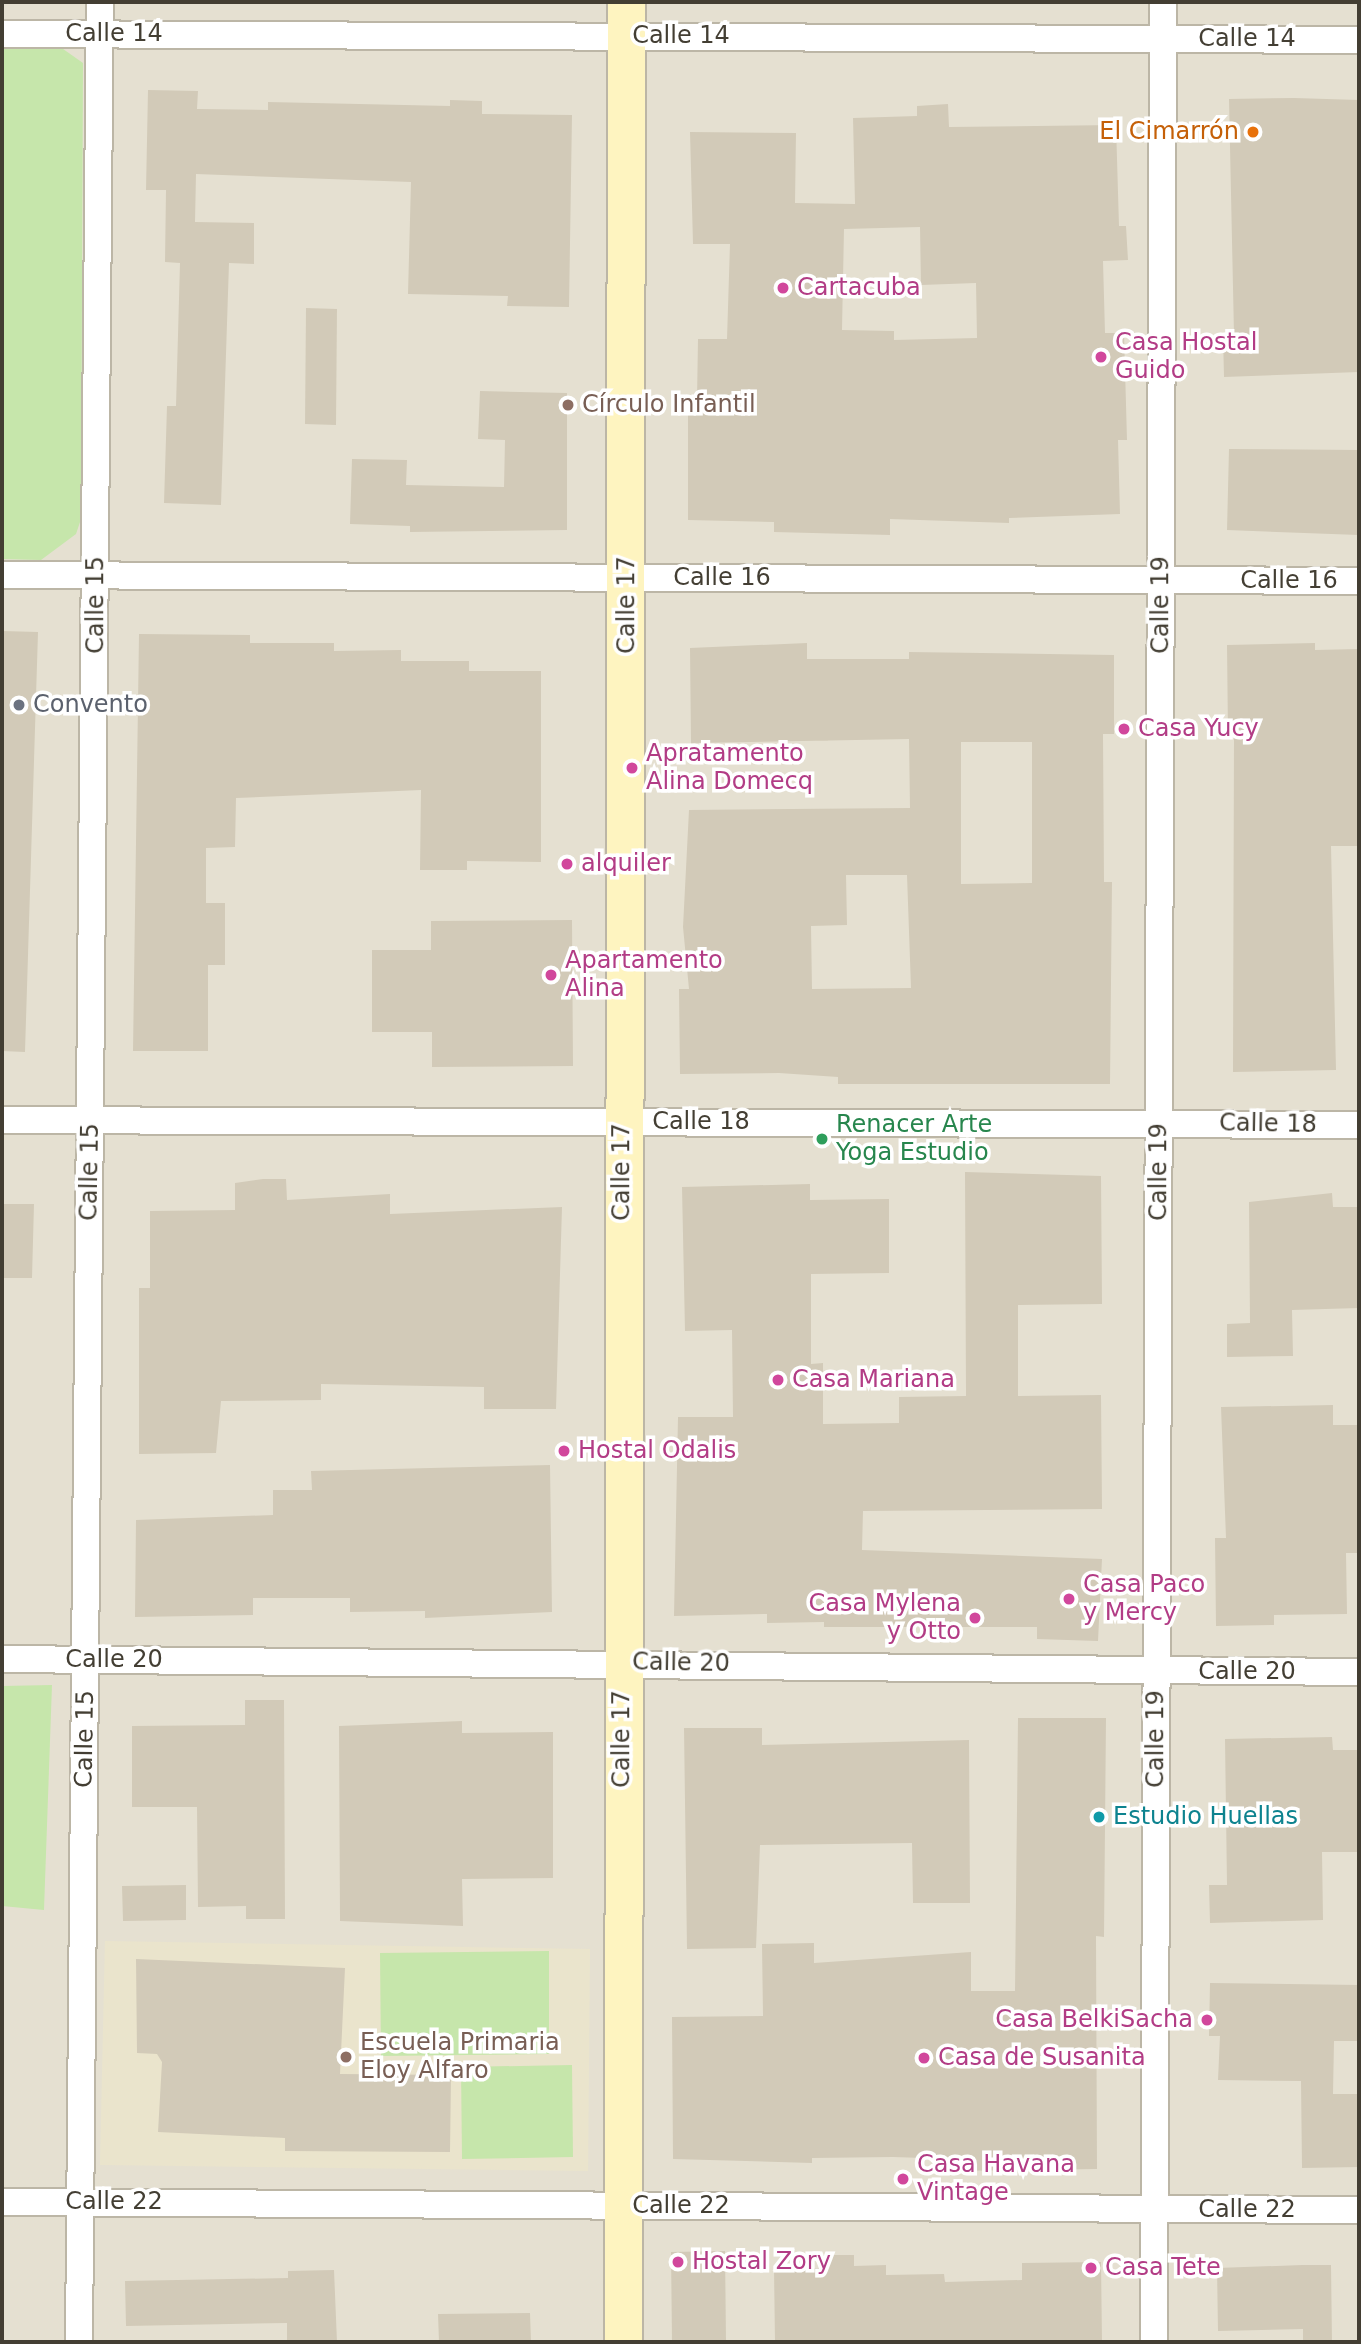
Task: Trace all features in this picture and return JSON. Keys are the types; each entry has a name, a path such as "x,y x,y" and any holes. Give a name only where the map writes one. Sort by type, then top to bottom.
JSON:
{"street":[{"name":"Calle 15","path":"79,2342 100,2"},
{"name":"Calle 19","path":"1154,2342 1163,2"},
{"name":"Calle 14","path":"2,34 100,34 625,19 1163,39 1359,40"},
{"name":"Calle 17","path":"623,2342 625,2205 621,1661 627,578 625,19"},
{"name":"Calle 16","path":"2,575 1359,582"},
{"name":"Calle 18","path":"2,1119 91,1122 1359,1125"},
{"name":"Calle 20","path":"2,1659 621,1661 1359,1672"},
{"name":"Calle 22","path":"2,2202 1359,2210"}],"shaded area":[{"path":"2,2 1359,2 1359,2342 2,2342"},
{"name":"Escuela Primaria Eloy Alfaro","path":"105,1941 590,1949 588,2171 100,2165"}],"green space":[{"path":"2,44 56,44 83,63 81,519 76,534 41,560 2,559"},
{"path":"52,1685 44,1910 2,1906 2,1686"},
{"path":"549,1951 549,2054 381,2056 380,1953"},
{"path":"572,2065 573,2157 462,2159 461,2067"}],"building":[{"path":"148,90 198,91 197,109 268,110 268,102 450,106 450,100 482,101 482,114 572,115 569,307 507,306 508,296 408,294 411,182 196,174 195,222 254,223 254,264 229,263 221,505 164,503 167,406 176,406 180,263 165,262 166,190 146,190"},
{"path":"1229,99 1359,100 1359,372 1224,377 1223,335 1234,335"},
{"path":"948,104 949,127 1116,125 1119,226 1126,226 1128,260 1103,261 1105,333 1124,333 1127,440 1118,440 1120,514 1009,518 1009,523 890,519 890,535 774,532 774,522 688,520 688,399 697,399 698,339 727,339 730,244 693,244 690,132 796,133 795,203 855,204 853,118 917,116 917,106","holes":["920,227 921,285 976,283 977,338 894,340 894,331 842,330 844,229"]},
{"path":"306,308 337,309 336,425 305,424"},
{"path":"480,391 567,393 567,530 410,532 410,526 350,524 352,459 407,460 406,485 504,487 505,440 478,439"},
{"path":"1229,449 1359,450 1359,535 1227,530"},
{"path":"2,631 38,632 25,1052 2,1051"},
{"path":"139,634 250,635 250,643 334,643 334,651 401,650 401,661 469,661 469,671 541,671 541,862 467,861 467,870 420,870 421,790 236,798 235,847 206,848 206,903 225,903 225,965 208,965 208,1051 133,1051"},
{"path":"807,643 807,659 909,659 909,652 1114,655 1114,734 1103,734 1104,882 1112,882 1110,1084 838,1084 838,1077 779,1073 680,1074 679,989 689,989 683,927 689,810 910,808 909,739 691,743 690,648","holes":["961,742 1032,742 1032,883 961,884","846,875 907,875 911,988 812,989 811,926 847,925"]},
{"path":"1315,643 1315,650 1359,649 1359,846 1331,846 1336,1070 1233,1072 1234,735 1228,735 1227,645"},
{"path":"572,920 573,1066 432,1067 432,1032 372,1032 372,950 431,950 431,921"},
{"path":"965,1172 1101,1176 1102,1304 1018,1305 1018,1396 1101,1395 1102,1509 863,1511 862,1550 1102,1559 1098,1641 1037,1639 1037,1627 824,1627 824,1622 767,1623 767,1614 674,1616 678,1417 733,1417 732,1330 685,1331 682,1187 810,1184 810,1200 889,1199 889,1273 811,1274 811,1364 823,1363 823,1424 899,1423 899,1397 966,1396"},
{"path":"286,1179 287,1200 390,1194 390,1214 562,1207 556,1409 484,1409 484,1387 321,1384 321,1400 221,1401 216,1453 139,1454 139,1288 150,1288 150,1211 235,1210 235,1183"},
{"path":"1332,1193 1333,1207 1359,1207 1359,1308 1292,1310 1293,1356 1227,1357 1227,1324 1250,1323 1249,1202"},
{"path":"2,1204 34,1204 32,1278 2,1278"},
{"path":"1333,1405 1333,1425 1359,1425 1359,1553 1346,1553 1347,1614 1274,1615 1274,1625 1216,1626 1215,1538 1226,1538 1221,1407"},
{"path":"550,1465 552,1612 425,1618 425,1611 350,1612 350,1598 253,1598 253,1615 135,1617 136,1520 273,1515 273,1490 312,1490 311,1471"},
{"path":"245,1700 284,1700 285,1919 246,1919 246,1906 198,1907 197,1807 132,1807 132,1726 245,1725"},
{"path":"1018,1718 1106,1718 1104,1937 1096,1936 1097,2169 954,2171 954,2159 893,2157 812,2158 812,2163 673,2159 672,2017 763,2016 762,1944 814,1943 814,1963 971,1952 971,1991 1015,1991"},
{"path":"462,1721 462,1733 553,1732 553,1878 462,1879 463,1926 340,1921 339,1726"},
{"path":"684,1728 762,1728 762,1745 969,1740 970,1903 913,1903 912,1843 760,1845 756,1948 687,1949"},
{"path":"1332,1737 1333,1750 1359,1750 1359,1852 1322,1852 1323,1920 1210,1923 1209,1885 1227,1885 1225,1739"},
{"path":"186,1885 186,1920 123,1921 122,1886"},
{"path":"136,1959 345,1968 340,2074 451,2075 450,2152 285,2151 285,2138 158,2132 162,2062 157,2054 137,2053"},
{"path":"1210,1983 1359,1985 1359,2041 1334,2041 1333,2094 1359,2094 1359,2167 1302,2168 1301,2081 1218,2080 1220,2036 1209,2036"},
{"path":"725,2251 726,2340 672,2341 671,2252"},
{"path":"819,2255 854,2255 854,2266 886,2265 886,2275 944,2274 945,2282 1022,2280 1022,2263 1101,2262 1102,2342 775,2342 774,2269 819,2268"},
{"path":"1331,2265 1332,2342 1303,2342 1303,2329 1218,2331 1217,2268"},
{"path":"334,2270 337,2342 287,2342 287,2323 126,2326 125,2281 288,2278 288,2271"},
{"path":"530,2313 531,2342 439,2342 438,2314"}],"place":[{"name":"El Cimarrón","path":"1253,132"},
{"name":"Cartacuba","path":"783,288"},
{"name":"Casa Hostal Guido","path":"1101,357"},
{"name":"Círculo Infantil","path":"568,405"},
{"name":"Convento","path":"19,705"},
{"name":"Casa Yucy","path":"1124,729"},
{"name":"Apratamento Alina Domecq","path":"632,768"},
{"name":"alquiler","path":"567,864"},
{"name":"Apartamento Alina","path":"551,975"},
{"name":"Renacer Arte Yoga Estudio","path":"822,1139"},
{"name":"Casa Mariana","path":"778,1380"},
{"name":"Hostal Odalis","path":"564,1451"},
{"name":"Casa Paco y Mercy","path":"1069,1599"},
{"name":"Casa Mylena y Otto","path":"975,1618"},
{"name":"Estudio Huellas","path":"1099,1817"},
{"name":"Casa BelkiSacha","path":"1207,2020"},
{"name":"Escuela Primaria Eloy Alfaro","path":"346,2057"},
{"name":"Casa de Susanita","path":"924,2058"},
{"name":"Casa Havana Vintage","path":"903,2179"},
{"name":"Hostal Zory","path":"678,2262"},
{"name":"Casa Tete","path":"1091,2268"}]}
